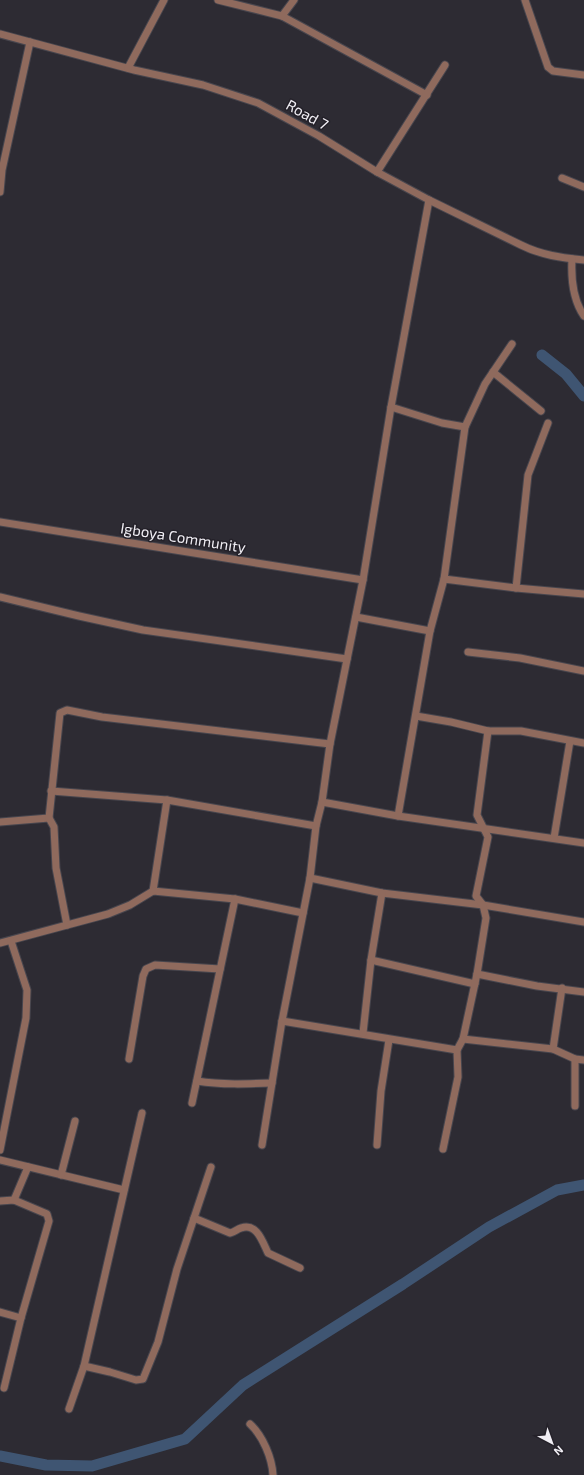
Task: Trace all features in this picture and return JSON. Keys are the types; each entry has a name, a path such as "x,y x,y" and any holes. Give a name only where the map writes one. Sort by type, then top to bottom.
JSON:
{"street":[{"path":"128,68 164,0"},
{"path":"218,0 282,16 427,95"},
{"path":"282,16 294,0"},
{"path":"525,0 548,67 553,71 584,75"},
{"name":"Road 7","path":"0,34 128,68 203,85 258,103 319,136 377,172 429,200 534,252 584,260"},
{"path":"0,192 2,170 30,42"},
{"path":"377,172 445,65"},
{"path":"562,178 584,187"},
{"path":"262,1145 282,1021 310,878 316,826 322,802 330,744 363,580 391,407 429,200"},
{"path":"572,259 572,275 575,295 579,308 584,316"},
{"path":"398,816 430,631 444,578 465,427 485,384 512,344"},
{"path":"493,372 541,411"},
{"path":"391,407 442,423 465,427"},
{"path":"516,588 528,475 548,423"},
{"name":"Igboya Community","path":"0,522 363,580"},
{"path":"444,578 516,588 584,593"},
{"path":"0,596 143,630 347,659"},
{"path":"356,617 430,631"},
{"path":"468,652 520,658 584,671"},
{"path":"67,925 56,868 54,827 49,818 60,713 67,710 102,717 330,744"},
{"path":"416,716 451,722 488,731 521,731 584,743"},
{"path":"443,1149 458,1077 457,1050 463,1039 477,974 486,918 484,905 476,896 488,838 477,815 488,731"},
{"path":"554,838 570,741"},
{"path":"51,791 167,800 316,826"},
{"path":"154,892 167,800"},
{"path":"322,802 398,816 584,843"},
{"path":"0,822 49,818"},
{"path":"310,878 382,893 484,905 584,922"},
{"path":"0,944 108,914 130,905 154,892 235,899 303,913"},
{"path":"364,1033 371,960 382,893"},
{"path":"192,1103 235,899"},
{"path":"0,1150 26,1018 27,990 11,941"},
{"path":"371,960 475,984"},
{"path":"129,1060 143,976 146,969 154,965 220,969"},
{"path":"477,974 538,986 584,992"},
{"path":"553,1049 562,988"},
{"path":"282,1021 364,1033 389,1040 457,1050"},
{"path":"463,1039 553,1049 575,1059 584,1060"},
{"path":"377,1145 381,1091 389,1040"},
{"path":"575,1059 575,1106"},
{"path":"197,1081 228,1085 243,1083 272,1083"},
{"path":"69,1409 84,1366 142,1113"},
{"path":"61,1175 74,1121"},
{"path":"0,1160 124,1190"},
{"path":"14,1200 28,1167"},
{"path":"84,1366 136,1380 143,1379 158,1342 177,1269 210,1167"},
{"path":"0,1201 14,1200 47,1214 49,1221 21,1318 4,1388"},
{"path":"194,1218 230,1233 242,1227 249,1227 259,1233 268,1253 300,1268"},
{"path":"0,1312 21,1318"},
{"path":"250,1424 258,1431 269,1456 273,1475"}],"waterway":[{"path":"542,355 566,374 584,396"},
{"path":"0,1456 46,1465 92,1466 185,1439 243,1385 403,1284 489,1227 557,1190 584,1185"}]}
